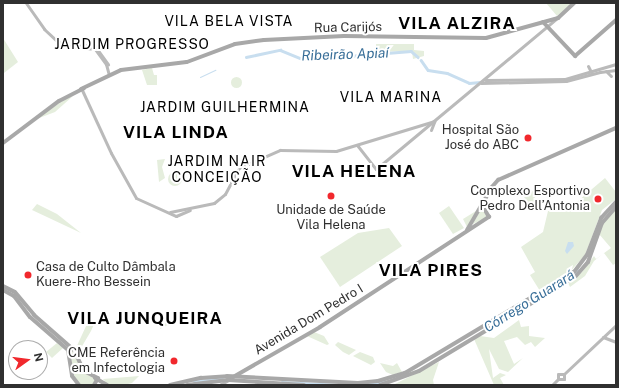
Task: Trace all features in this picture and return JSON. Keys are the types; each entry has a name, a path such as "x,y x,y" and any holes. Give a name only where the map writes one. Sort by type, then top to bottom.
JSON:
{"main road":[{"path":"27,3 46,29 63,43 94,45 106,60 109,74"},
{"name":"Rua Carijós","path":"3,142 59,101 82,90 109,74 126,69 182,63 233,44 264,40 344,36 483,38 546,23 558,18 574,3"},
{"path":"357,145 376,169 525,47 546,23 575,56 616,20"},
{"path":"485,80 560,79 591,72 616,64"},
{"path":"588,66 591,72"},
{"path":"610,66 611,71"},
{"path":"482,83 566,81 616,70"},
{"path":"606,71 611,76"},
{"path":"82,90 87,105 132,192 145,203 170,212 209,206 222,198 240,167 280,150 323,152 357,145 434,121"},
{"path":"432,130 434,121"},
{"name":"Avenida Dom Pedro I","path":"243,379 321,326 466,232 491,188 504,178 616,128"},
{"path":"170,385 201,378 348,384 371,382 418,367 574,272 587,255 600,218 616,202"},
{"path":"466,232 489,217 482,205"},
{"path":"380,385 419,371 575,277 588,262 602,223 616,207"},
{"path":"472,222 475,226"},
{"path":"3,286 15,292 36,320"},
{"path":"3,290 14,296 36,320 71,350 77,356 83,369 90,376 101,380"},
{"path":"552,385 558,379 558,374 564,374 616,325"},
{"path":"610,330 610,339"},
{"path":"603,337 616,342"},
{"path":"71,350 72,376 78,385"},
{"path":"300,381 312,377"},
{"path":"187,385 219,384 231,379 304,385"},
{"path":"94,385 101,380"}],"green space":[{"path":"546,3 572,3 557,16"},
{"path":"3,38 18,62 4,73 3,72"},
{"path":"376,44 414,44 414,50 424,51 424,56 413,59 412,51 376,52"},
{"path":"152,68 154,75 157,75 157,85 147,85 142,70"},
{"path":"234,77 238,77 240,78 240,86 234,87 231,84 231,80"},
{"path":"73,96 55,112 34,120 64,100"},
{"path":"165,159 162,167 165,178 159,182 157,160"},
{"path":"175,172 180,174 182,179 180,184 175,186 170,184 168,179 170,174"},
{"path":"605,178 616,192 616,199 602,210 585,255 569,273 540,291 530,275 535,272 521,247 543,232 548,211 565,212"},
{"path":"533,191 537,206 534,209 524,197"},
{"path":"37,204 57,214 81,233 32,210"},
{"path":"449,206 464,228 453,234 439,213"},
{"path":"482,208 487,217 473,224 473,223"},
{"path":"616,209 616,263 613,265 604,253 611,248 599,234 605,220"},
{"path":"476,211 467,227 463,219"},
{"path":"389,228 402,246 340,287 320,257 358,233"},
{"path":"602,255 594,261 585,276 570,287 568,283 582,272 594,256 596,259"},
{"path":"176,311 182,314 181,318 160,329 162,322 172,321"},
{"path":"519,320 521,327 529,326 529,336 545,338 535,347 531,342 525,345 517,337 504,341 514,364 523,358 508,372 499,369 489,349 493,378 500,373 506,375 500,378 504,385 494,385 474,339 480,336 494,338"},
{"path":"92,321 95,322 78,353 75,350 87,324 90,326"},
{"path":"314,332 324,336 329,344 327,345 307,336"},
{"path":"338,342 356,350 349,355 335,345"},
{"path":"57,343 63,348 52,358 48,354 48,350"},
{"path":"72,350 83,372 96,379 93,385 81,385 75,380 70,351"},
{"path":"360,352 373,357 375,362 371,365 353,356"},
{"path":"439,362 433,380 434,385 393,385"},
{"path":"380,363 393,366 397,363 402,372 393,375 386,372"},
{"path":"139,376 132,383 124,385 108,385 103,379"}],"water":[{"path":"568,242 573,242 574,246 567,254 565,251"}],"waterway":[{"name":"Ribeirão Apiaí","path":"246,57 280,50 302,59 334,54 349,56 411,51 418,57"},
{"name":"Ribeirão Apiaí","path":"421,60 428,70 447,73 469,83 480,82"},
{"path":"200,77 215,70"},
{"name":"Córrego Guarará","path":"545,293 578,271"},
{"name":"Córrego Guarará","path":"194,381 222,379"},
{"name":"Córrego Guarará","path":"365,385 385,381"},
{"name":"Córrego Guarará","path":"282,382 341,385"}],"place":[{"name":"Hospital São José do ABC","path":"528,138"},
{"name":"Unidade de Saúde Vila Helena","path":"331,196"},
{"name":"Complexo Esportivo Pedro Dell’Antonia","path":"598,199"},
{"name":"Casa de Culto Dâmbala Kuere-Rho Bessein","path":"28,275"},
{"name":"CME Referência em Infectologia","path":"174,361"}],"district":[{"name":"VILA BELA VISTA","path":"229,21"},
{"name":"VILA ALZIRA","path":"457,24"},
{"name":"JARDIM PROGRESSO","path":"132,44"},
{"name":"VILA MARINA","path":"391,97"},
{"name":"JARDIM GUILHERMINA","path":"225,107"},
{"name":"VILA LINDA","path":"176,133"},
{"name":"JARDIM NAIR CONCEIÇÃO","path":"217,170"},
{"name":"VILA HELENA","path":"354,172"},
{"name":"VILA PIRES","path":"431,271"},
{"name":"VILA JUNQUEIRA","path":"145,319"}]}
